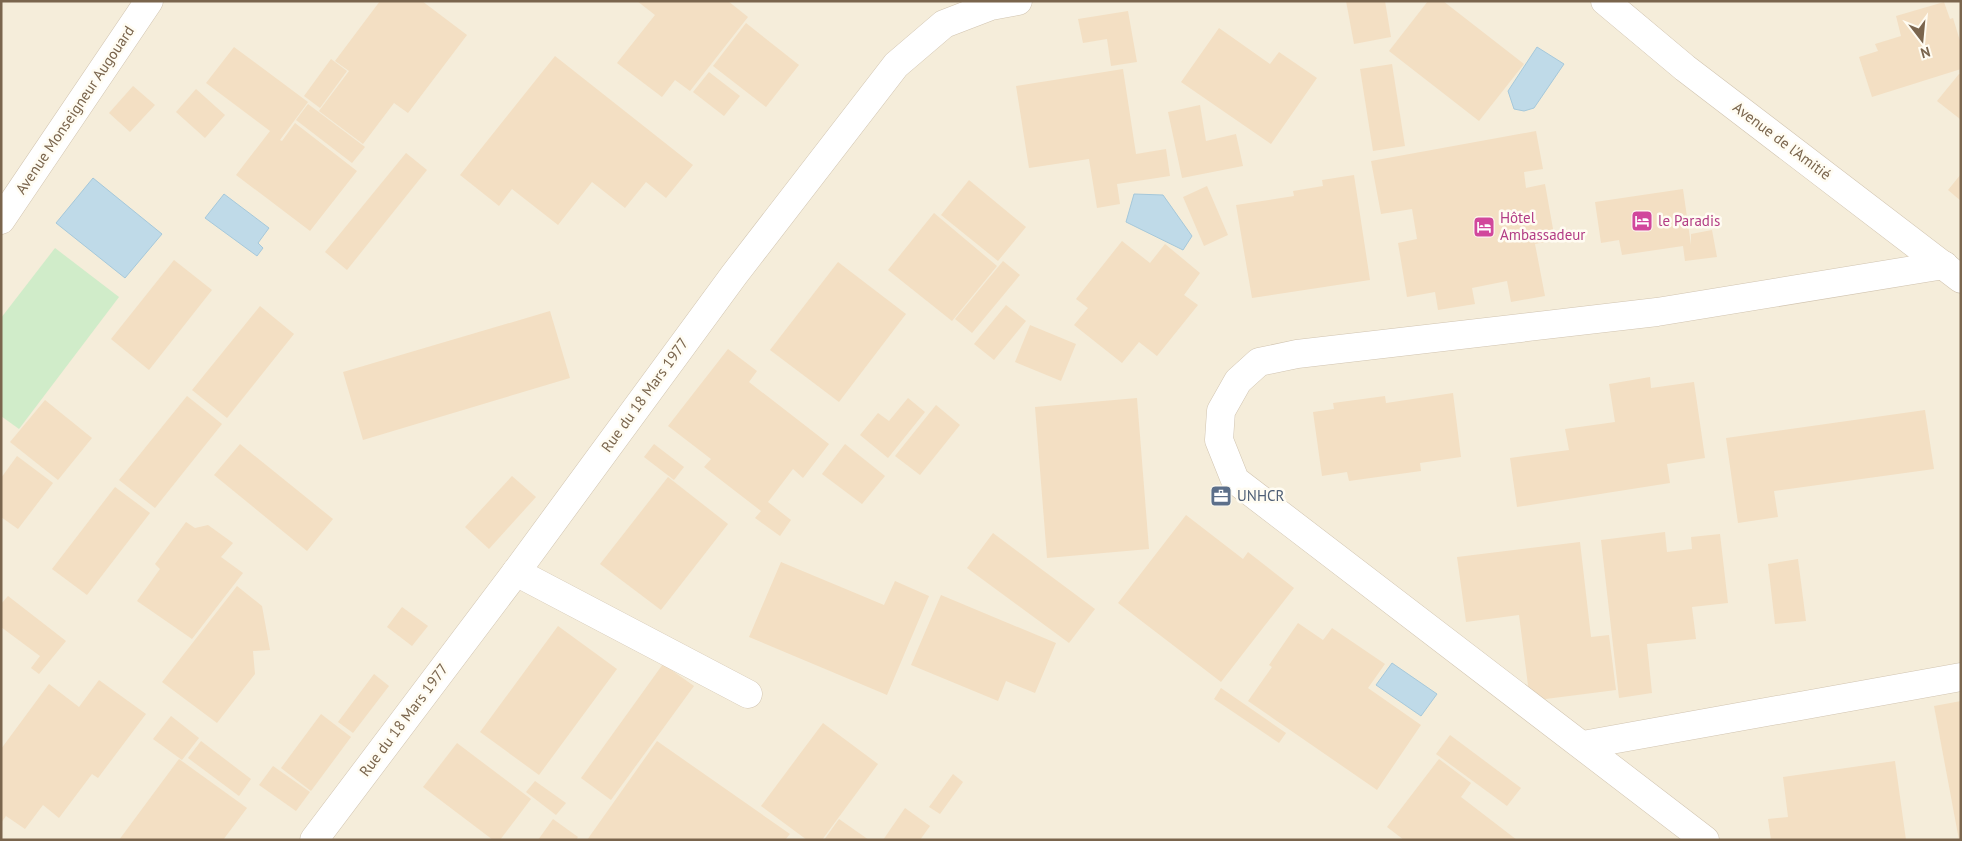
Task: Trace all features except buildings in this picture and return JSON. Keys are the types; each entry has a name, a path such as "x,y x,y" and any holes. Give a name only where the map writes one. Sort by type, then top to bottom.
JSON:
{"street":[{"name":"Avenue Monseigneur Augouard","path":"1,220 149,1"},
{"name":"Rue du 18 Mars 1977","path":"314,840 516,572 734,274 896,65 944,24 991,6 1018,1"},
{"name":"Avenue de l'Amitié","path":"1605,1 1685,68 1952,272"},
{"path":"1705,840 1235,480 1220,440 1221,411 1238,381 1259,362 1297,354 1657,312 1952,272"},
{"path":"516,572 748,694"},
{"path":"1583,745 1961,677"}],"shaded area":[{"path":"1,1 1961,1 1961,840 1,840"}],"green space":[{"path":"55,248 119,297 19,429 1,416 1,318"}],"water":[{"path":"1537,47 1564,64 1534,108 1524,111 1514,109 1508,91"},
{"path":"93,178 162,234 125,278 56,223"},
{"path":"224,194 269,228 258,243 263,248 257,256 205,218"},
{"path":"1134,194 1163,195 1192,236 1183,250 1126,222"},
{"path":"1392,663 1437,694 1421,716 1376,685"}],"place":[{"name":"le Paradis","path":"1642,221"},
{"name":"Hôtel Ambassadeur","path":"1484,227"},
{"name":"UNHCR","path":"1221,496"}]}
